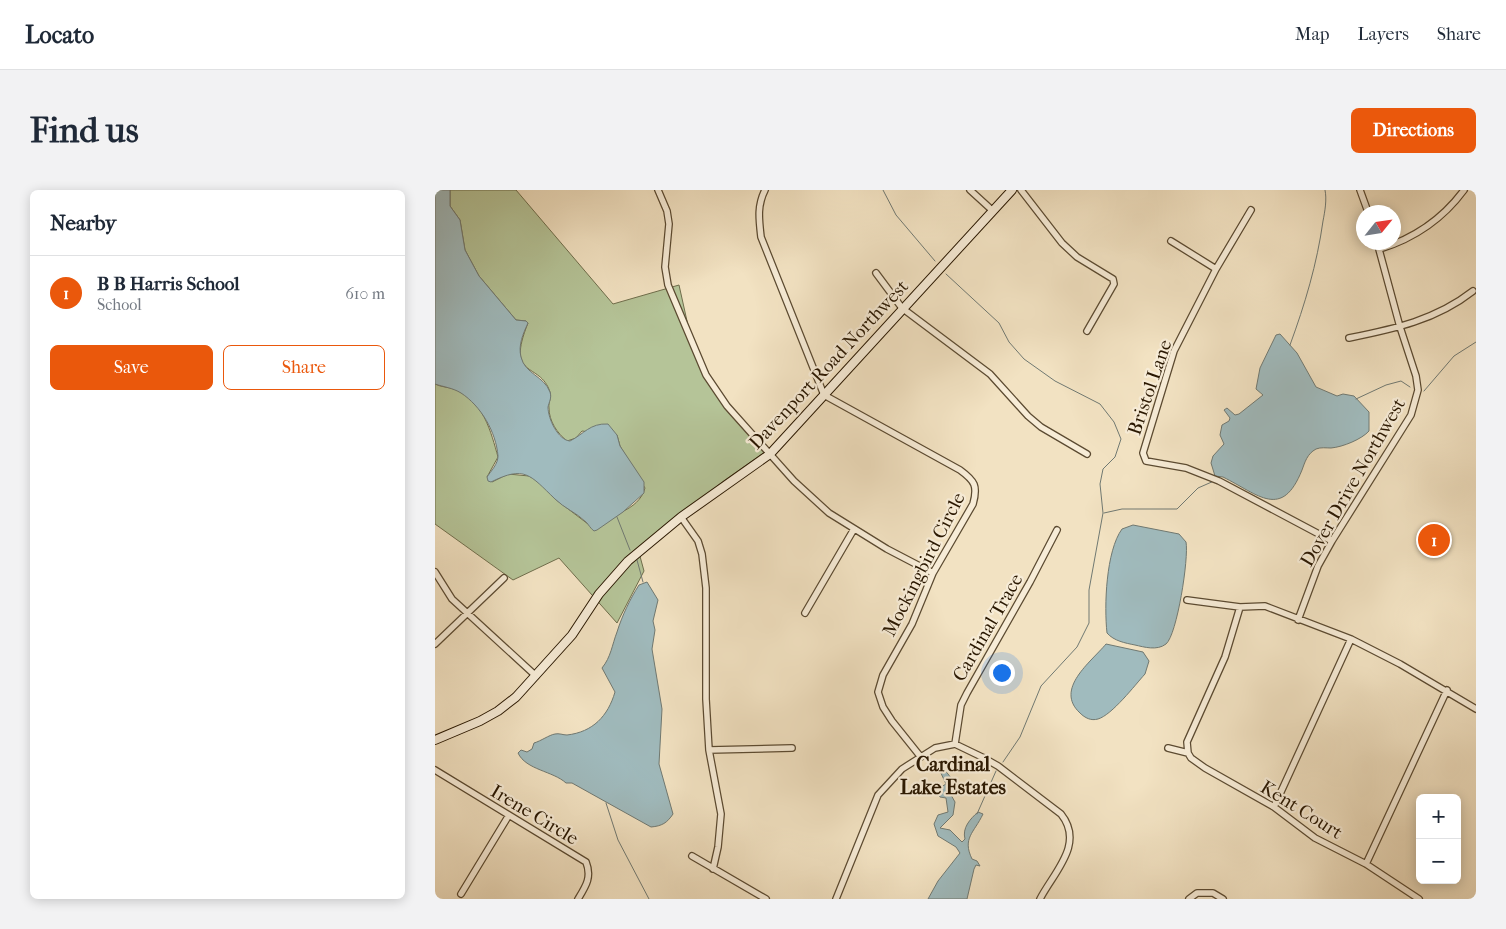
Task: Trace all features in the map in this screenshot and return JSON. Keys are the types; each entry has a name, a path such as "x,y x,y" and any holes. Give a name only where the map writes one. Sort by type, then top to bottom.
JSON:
{"street":[{"path":"658,190 667,211 669,224 665,267 668,284 706,375 727,406 769,454 817,503 854,529 933,573"},
{"path":"765,190 759,201 758,218 761,237 824,395"},
{"path":"970,190 993,211"},
{"name":"Davenport Road Northwest","path":"435,740 455,733 498,711 536,676 572,635 592,604 617,572 635,554 681,517 769,454 1012,190"},
{"path":"1021,190 1061,243 1077,257 1113,279 1114,284 1087,331"},
{"path":"1359,190 1365,205"},
{"path":"1401,243 1422,232 1439,219 1464,190"},
{"path":"1171,241 1216,269 1251,210"},
{"name":"Dover Drive Northwest","path":"1298,620 1318,566 1411,415 1417,401 1416,376 1400,327 1380,250"},
{"name":"Bristol Lane","path":"1216,269 1174,351 1143,452 1145,460 1186,468 1211,477 1332,541"},
{"path":"876,273 902,308 990,374 1008,392 1021,409 1041,427 1087,454"},
{"path":"1349,338 1400,327 1437,314 1473,292"},
{"name":"Mockingbird Circle","path":"824,395 923,449 972,479 977,492 973,504 933,573 912,624 883,675 878,692 883,708 920,756"},
{"path":"681,517 698,541 703,554 706,588 706,699 709,750 721,814 718,847 713,869"},
{"path":"805,613 854,529"},
{"name":"Cardinal Trace","path":"955,744 961,705 1057,530"},
{"path":"435,572 452,599 536,676"},
{"path":"435,644 504,578"},
{"path":"1187,600 1240,607 1265,606 1351,639 1447,690 1476,709"},
{"path":"1188,753 1187,742 1225,657 1240,607"},
{"path":"1274,808 1351,639"},
{"path":"1366,864 1447,690"},
{"path":"837,899 878,795 902,769 920,756 935,748 955,744 998,766 1061,814 1068,823 1071,838 1070,848 1040,899"},
{"path":"709,750 791,748"},
{"name":"Kent Court","path":"1168,748 1188,753 1191,758 1205,768 1274,808 1315,838 1366,864 1419,899"},
{"name":"Irene Circle","path":"435,770 586,862 590,871 589,882 578,899"},
{"path":"461,894 509,815"},
{"path":"692,856 766,899"},
{"path":"1189,899 1197,893 1213,893 1223,899"}],"green space":[{"path":"450,190 516,190 613,304 679,285 691,339 718,391 765,452 725,480 638,549 644,571 617,623 559,558 513,580 435,524 435,384 464,394 479,408 489,427 498,457 487,477 492,482 508,474 529,476 540,482 555,499 588,524 630,508 642,496 645,488 620,446 617,435 582,431 576,438 567,441 557,430 550,418 550,392 545,382 522,362 520,353 528,323 516,320 479,276 465,250 460,220 450,206"}],"water":[{"path":"435,190 450,190 450,206 460,220 465,250 479,276 516,320 528,323 521,344 521,357 526,367 543,382 550,392 548,412 558,433 561,437 570,441 596,425 608,424 617,435 620,446 644,482 644,493 623,512 597,530 594,531 582,519 526,475 512,474 491,482 488,481 487,477 498,459 497,447 491,429 481,412 468,398 452,389 435,384"},
{"path":"1280,334 1297,353 1316,387 1337,396 1343,394 1354,396 1369,412 1369,431 1357,440 1336,447 1316,449 1310,453 1294,485 1286,495 1278,499 1269,499 1259,496 1223,477 1215,476 1211,463 1213,456 1224,444 1220,435 1222,425 1229,421 1230,418 1224,410 1227,408 1235,415 1239,414 1263,395 1256,389 1260,368 1276,335"},
{"path":"1133,525 1179,534 1186,542 1184,579 1174,627 1166,644 1155,648 1124,642 1113,638 1107,633 1106,594 1112,551 1122,529"},
{"path":"647,582 658,600 653,621 655,630 652,649 662,709 659,764 673,814 664,824 651,827 572,783 566,783 533,767 522,759 518,753 521,750 527,752 532,749 534,743 553,735 567,735 584,730 592,726 604,715 615,692 602,668 609,655 629,602 639,585"},
{"path":"1106,644 1143,652 1149,661 1145,674 1129,692 1110,712 1095,720 1082,715 1073,704 1071,695 1073,685 1084,667"},
{"path":"942,768 952,780 953,791 951,795 955,802 953,815 940,828 950,830 962,842 965,839 966,827 970,821 978,812 983,814 970,836 968,846 972,859 977,861 980,866 976,865 974,869 967,899 928,899 938,881 960,853 956,847 938,836 934,824 938,815 948,812 946,798 940,797 931,785 941,787 946,784 939,769"}],"waterway":[{"path":"883,190 896,215 935,261"},
{"path":"1290,345 1314,268 1325,209 1325,190"},
{"path":"946,274 999,323 1009,342 1024,359 1055,381 1100,404 1114,422 1121,439 1115,457 1103,469 1100,484 1103,513 1089,590 1089,623 1077,647 1041,686 1020,737 1003,762"},
{"path":"1424,391 1454,356 1476,342"},
{"path":"1356,399 1386,385 1401,381 1410,387"},
{"path":"1104,513 1122,509 1177,509 1198,488 1214,481"},
{"path":"617,517 630,550"},
{"path":"637,560 643,582"},
{"path":"977,814 996,771"},
{"path":"606,803 618,840 649,899"}],"place":[{"name":"B B Harris School","path":"1434,540"}],"district":[{"name":"Cardinal Lake Estates","path":"953,776"}]}
